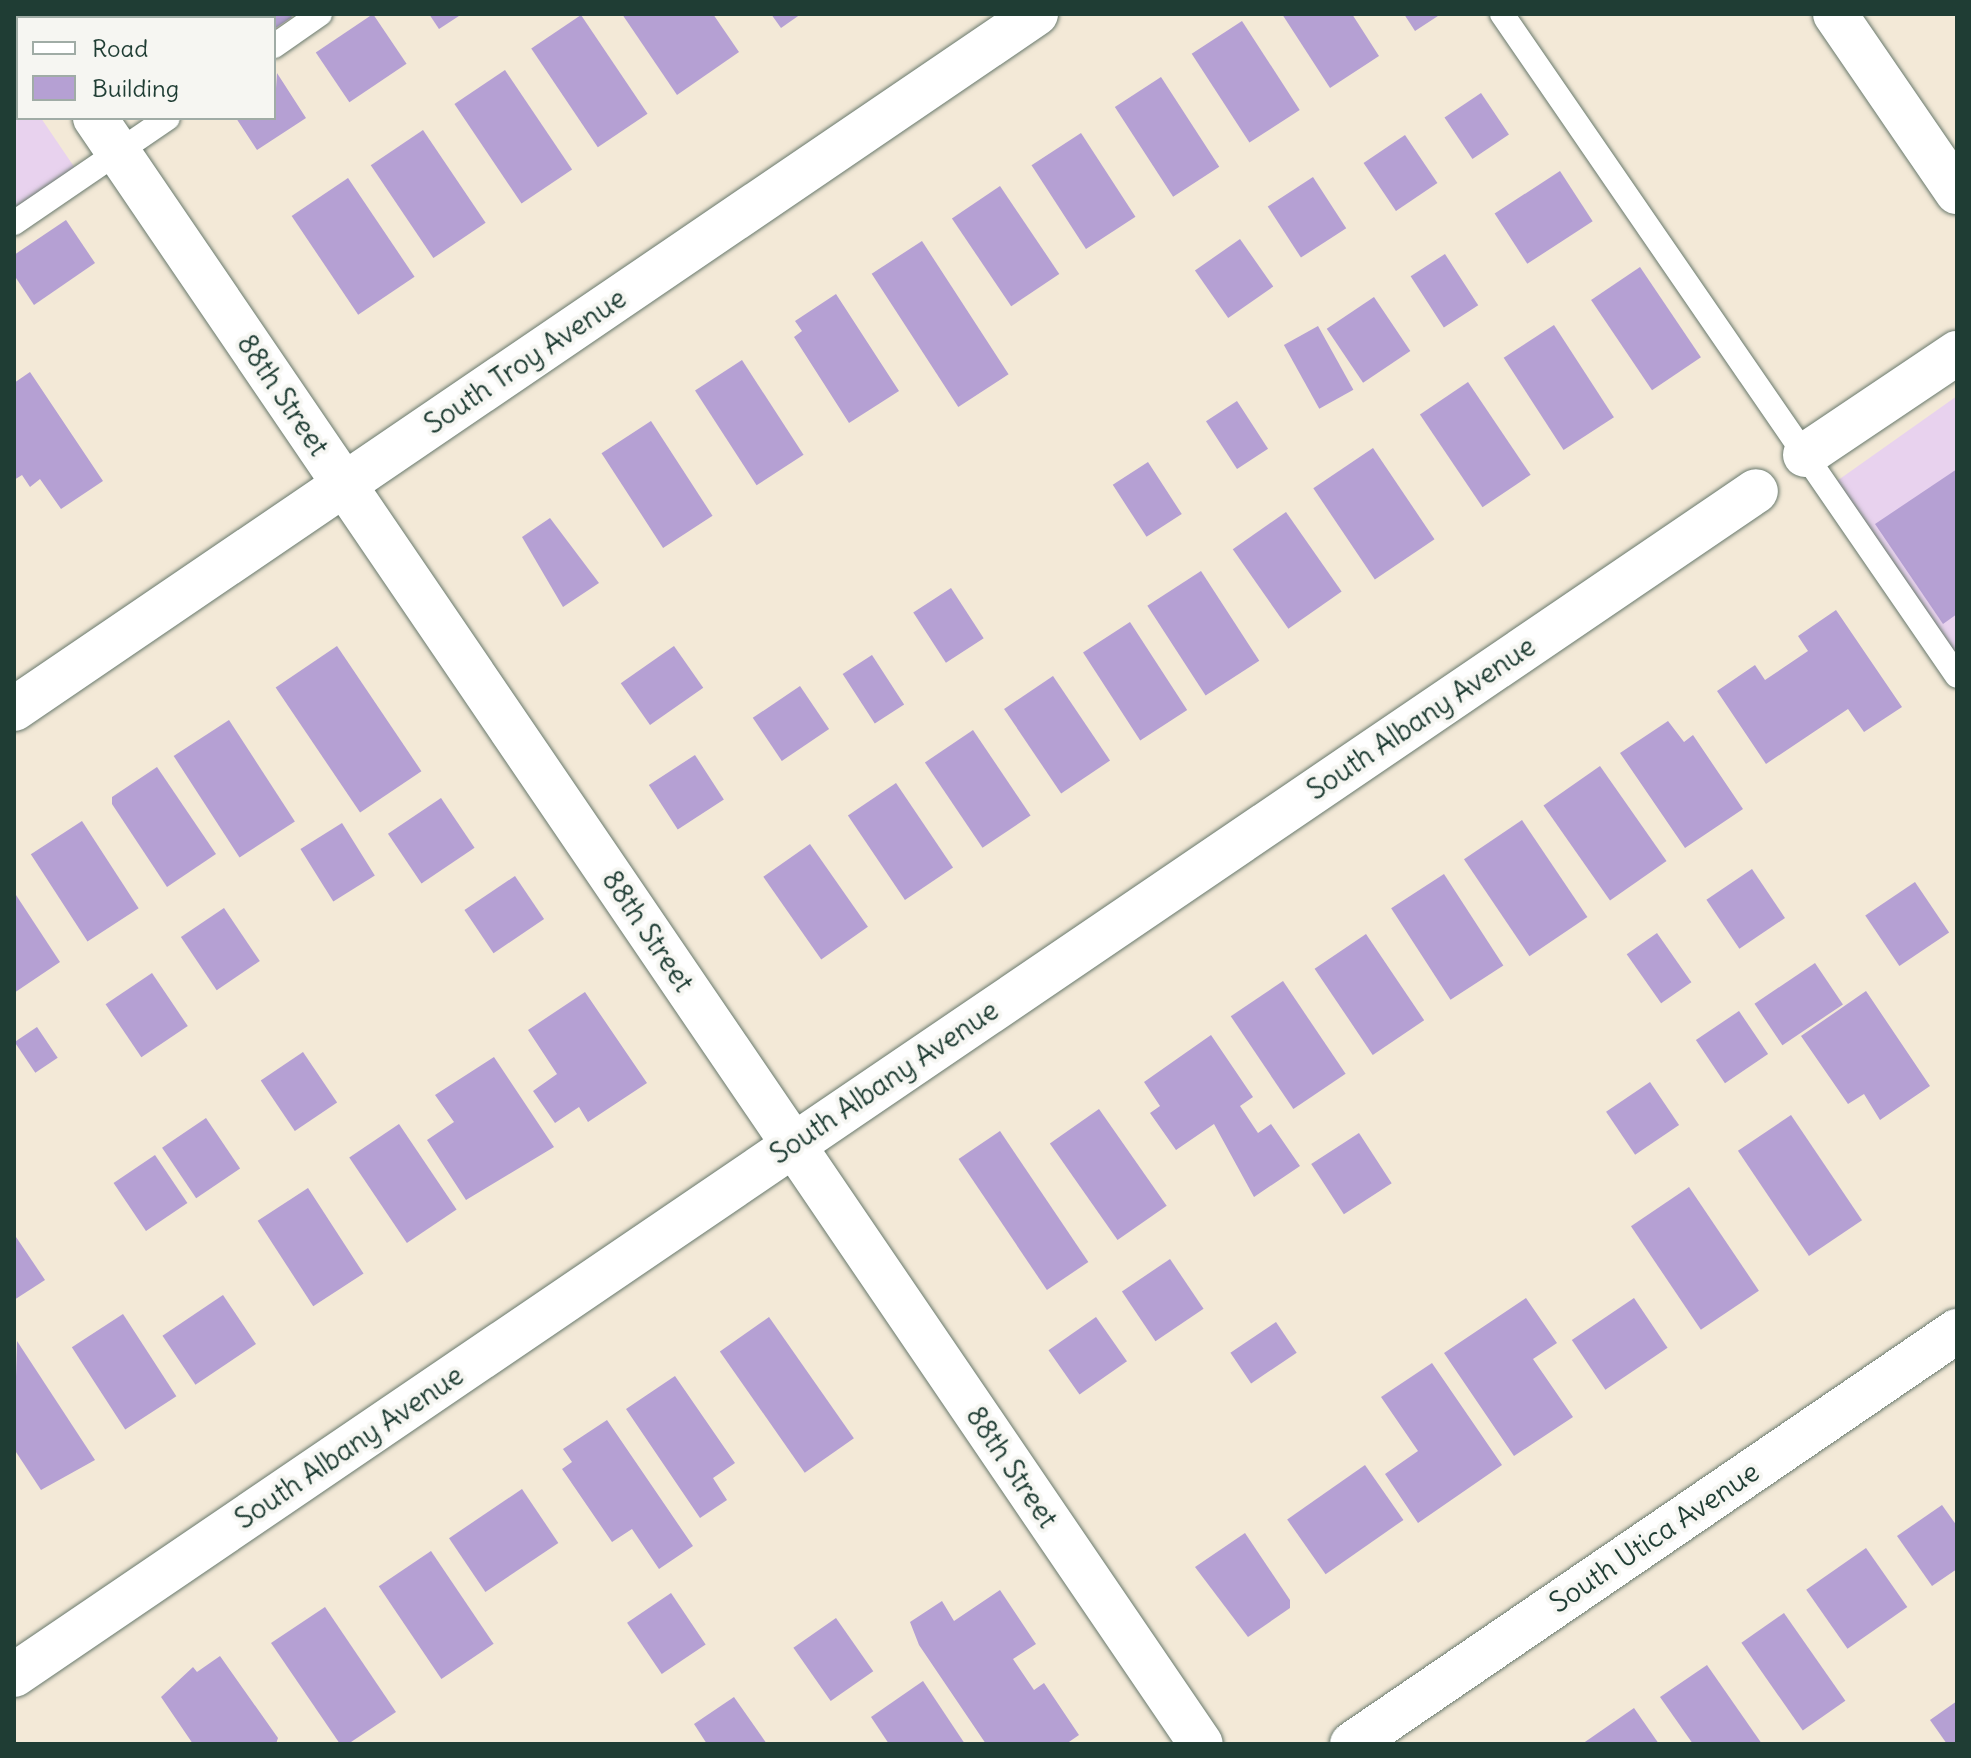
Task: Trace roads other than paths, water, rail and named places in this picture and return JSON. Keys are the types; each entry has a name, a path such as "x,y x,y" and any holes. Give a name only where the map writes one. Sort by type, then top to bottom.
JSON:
{"street":[{"name":"South Troy Avenue","path":"14,709 1036,14"},
{"path":"1835,14 1957,192"},
{"name":"88th Street","path":"106,135 1201,1744"},
{"path":"1805,455 1957,353"},
{"name":"South Albany Avenue","path":"14,1675 1756,491"},
{"name":"South Utica Avenue","path":"1352,1744 1957,1331"}],"lane":[{"path":"276,45 320,14"},
{"path":"1502,14 1957,676"},
{"path":"14,223 106,135 161,120"}]}
